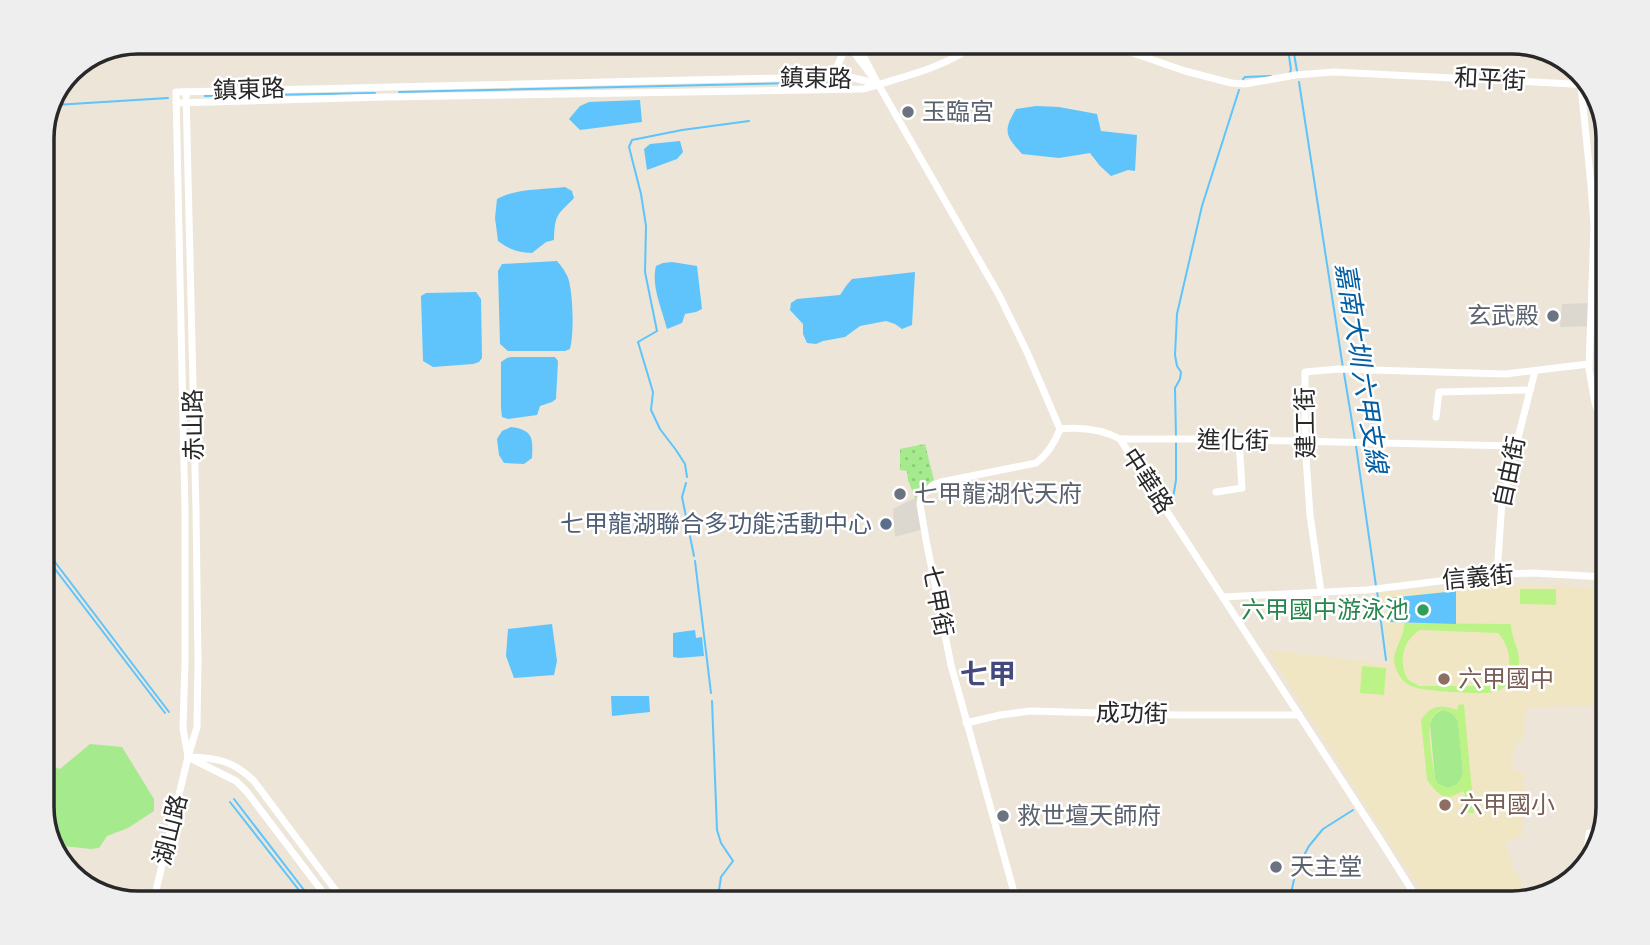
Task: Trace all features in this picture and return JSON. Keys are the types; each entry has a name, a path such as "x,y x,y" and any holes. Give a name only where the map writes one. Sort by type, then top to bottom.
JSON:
{"street":[{"path":"823,77 836,69 844,54"},
{"path":"858,54 878,84 999,295 1027,352 1059,429"},
{"path":"878,84 948,62 962,54"},
{"name":"和平街","path":"1136,54 1231,83 1245,84 1296,75 1334,72 1577,86"},
{"name":"鎮東路","path":"176,92 823,77 850,77 878,84"},
{"name":"鎮東路","path":"176,103 842,90 863,89 878,84"},
{"path":"1581,90 1594,225 1590,383 1596,402"},
{"name":"赤山路","path":"176,92 185,524 183,728 188,757"},
{"name":"赤山路","path":"186,92 198,661 197,727 188,757"},
{"name":"建工街","path":"1321,592 1310,515 1305,443 1305,372 1344,369 1505,374 1590,364"},
{"name":"自由街","path":"1497,574 1502,501 1535,371"},
{"path":"1436,417 1438,392 1530,390"},
{"name":"中華路","path":"1059,429 1098,430 1120,439 1412,891"},
{"name":"七甲街","path":"1010,891 946,644 920,504 921,497 933,485 941,482 1036,463 1057,438 1059,429"},
{"name":"進化街","path":"1120,439 1515,446"},
{"path":"1216,492 1242,488 1239,440"},
{"name":"信義街","path":"1223,597 1367,590 1497,574 1596,576"},
{"name":"成功街","path":"967,723 1030,711 1299,715"},
{"path":"188,757 236,782 247,792 322,891"},
{"path":"188,757 219,760 233,764 245,772 336,891"},
{"name":"湖山路","path":"156,891 188,757"}],"shaded area":[{"path":"1591,303 1590,326 1560,327 1562,304"},
{"path":"921,497 924,529 895,537 893,509"},
{"path":"1516,585 1596,589 1596,706 1525,707 1524,741 1516,742 1513,771 1525,774 1522,836 1505,842 1515,874 1520,874 1522,890 1421,891 1268,650 1389,664 1380,592"}],"green space":[{"path":"925,444 934,480 928,484 921,497 915,498 907,471 900,470 900,449"},
{"path":"1520,589 1556,589 1556,605 1520,604"},
{"path":"1404,623 1511,624 1519,659 1517,671 1508,684 1494,692 1454,692 1414,687 1401,678 1394,663","holes":["1420,630 1498,633 1506,646 1509,661 1506,674 1495,686 1419,686 1406,675 1403,664 1405,647"]},
{"path":"1362,666 1386,668 1384,695 1360,693"},
{"path":"1464,704 1474,813 1467,813 1464,791 1450,797 1443,796 1427,780 1421,720 1433,709 1446,707 1457,710 1458,705","holes":["1443,710 1452,713 1458,721 1463,772 1458,783 1447,788 1438,784 1435,778 1430,726 1437,713"]},
{"path":"1443,710 1452,713 1458,721 1463,772 1458,783 1447,788 1438,784 1435,779 1430,724 1435,715"},
{"path":"90,744 122,747 154,799 154,811 128,828 107,836 99,848 64,846 54,813 54,767 60,769"}],"water":[{"path":"640,100 642,122 580,130 569,119 580,106 589,102"},
{"path":"1036,106 1097,114 1101,131 1137,135 1135,171 1128,170 1111,176 1090,153 1059,158 1022,154 1009,137 1009,123 1016,109"},
{"path":"680,141 683,152 677,159 647,170 644,149 650,144"},
{"path":"565,187 572,191 574,198 558,216 554,240 546,242 532,253 514,250 498,241 495,218 497,199 521,191"},
{"path":"557,261 567,276 571,292 573,326 570,349 508,351 500,344 498,271 502,264"},
{"path":"672,262 697,266 702,309 685,314 682,323 667,329 656,289 655,274 656,266"},
{"path":"915,272 912,325 902,329 886,321 860,326 845,337 816,344 807,343 803,324 790,310 791,303 797,299 840,295 852,279"},
{"path":"476,292 481,299 482,358 479,362 433,367 423,361 421,296 426,293"},
{"path":"511,357 555,357 558,361 556,399 540,406 537,415 508,419 502,417 501,362"},
{"path":"511,427 524,430 532,440 532,458 524,464 504,463 499,455 497,439 502,431"},
{"name":"六甲國中游泳池","path":"1456,591 1456,624 1390,622 1389,598"},
{"path":"552,624 557,661 554,675 514,678 506,656 508,629"},
{"path":"695,630 696,638 702,637 704,656 673,657 673,633"},
{"path":"611,696 649,696 650,712 612,716"}],"waterway":[{"path":"1289,54 1290,72"},
{"name":"嘉南大圳 六甲支線","path":"1294,54 1297,71"},
{"path":"1243,79 1271,76"},
{"path":"399,92 839,82"},
{"name":"嘉南大圳 六甲支線","path":"1299,82 1343,368"},
{"path":"1176,438 1175,388 1181,372 1175,355 1177,314 1202,206 1239,90"},
{"path":"205,96 375,93"},
{"path":"62,105 168,98"},
{"path":"687,477 685,464 660,429 651,410 653,392 638,342 657,331 645,272 646,226 629,147 632,140 749,121"},
{"name":"嘉南大圳 六甲支線","path":"1344,373 1355,440"},
{"path":"1173,498 1176,443"},
{"name":"嘉南大圳 六甲支線","path":"1356,446 1376,586"},
{"path":"686,483 682,497 694,556"},
{"path":"54,561 169,712"},
{"path":"695,561 711,693"},
{"path":"54,568 165,713"},
{"name":"嘉南大圳 六甲支線","path":"1377,591 1386,660"},
{"path":"712,701 717,830 721,843 733,861 721,877 719,891"},
{"path":"234,799 305,891"},
{"path":"230,802 300,891"},
{"name":"嘉南大圳 六甲支線","path":"1292,891 1296,870 1309,846 1323,829 1353,810"}],"place":[{"name":"玉臨宮","path":"908,112"},
{"name":"玄武殿","path":"1553,316"},
{"name":"七甲龍湖代天府","path":"900,494"},
{"name":"七甲龍湖聯合多功能活動中心","path":"886,524"},
{"name":"六甲國中游泳池","path":"1423,610"},
{"name":"六甲國中","path":"1444,679"},
{"name":"六甲國小","path":"1445,805"},
{"name":"救世壇天師府","path":"1003,816"},
{"name":"天主堂","path":"1276,867"}],"district":[{"name":"七甲","path":"988,675"}]}
